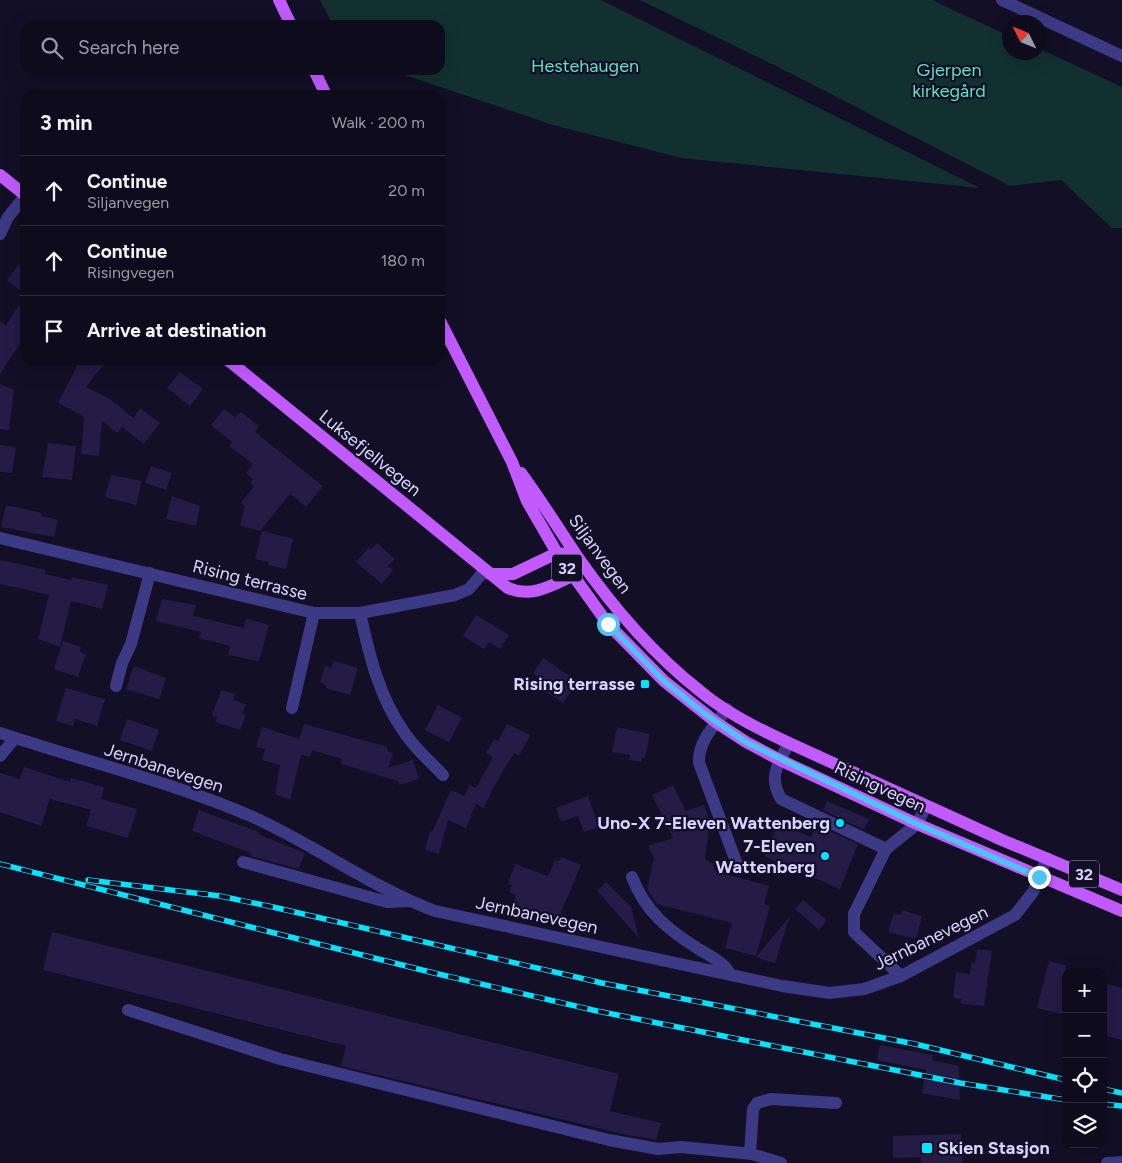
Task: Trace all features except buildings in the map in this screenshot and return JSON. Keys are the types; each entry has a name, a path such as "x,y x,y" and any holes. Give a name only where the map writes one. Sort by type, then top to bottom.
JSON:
{"main road":[{"path":"279,0 289,20"},
{"path":"316,75 324,90"},
{"path":"0,175 20,192"},
{"name":"Siljanvegen","path":"445,331 512,462 527,502 557,553 608,624 642,661"},
{"name":"Luksefjellvegen","path":"234,365 508,588 527,592 542,590 572,576"},
{"name":"Siljanvegen","path":"512,462 536,493 578,556 616,606 666,660"},
{"path":"488,572 513,574 557,553 578,556 572,576"},
{"name":"Risingvegen","path":"666,660 700,692 755,727 926,806 1122,890"},
{"name":"Risingvegen","path":"642,661 685,699 717,723 780,760 917,824 1122,911"}],"street":[{"path":"1002,0 1122,56"},
{"path":"0,234 8,217 20,202"},
{"name":"Rising terrasse","path":"0,538 314,613 360,613 455,595 469,589 488,572"},
{"path":"116,686 122,663 131,644 150,573"},
{"path":"292,708 314,613"},
{"path":"360,613 370,658 389,706 404,733 443,775"},
{"path":"727,709 705,738 698,751 699,763 737,864"},
{"name":"Jernbanevegen","path":"0,733 191,794 250,816 292,835 410,901 435,911 782,986 830,993 864,989 901,976 1015,915 1033,892 1047,858"},
{"path":"0,756 15,738"},
{"path":"789,744 775,772 774,787 781,798 886,849"},
{"path":"901,976 854,932 854,914 886,849 917,824 926,806"},
{"path":"243,862 387,902 410,901"},
{"path":"632,877 645,905 659,922 720,962 730,974"},
{"path":"128,1010 280,1059 609,1140 658,1150 681,1147 750,1153 781,1163"},
{"path":"750,1153 753,1109 757,1103 771,1099 836,1102"},
{"path":"1107,1163 1122,1162"}],"green space":[{"name":"Hestehaugen","path":"320,0 601,0 980,188 681,158 553,125 405,75 445,75 445,20 330,20"},
{"name":"Gjerpen kirkegård","path":"640,0 932,0 1002,33 1002,60 1047,60 1047,52 1122,87 1122,228 1112,228 1061,180 1010,186 778,67"}],"railway":[{"path":"0,864 434,973 597,1011 960,1083 1062,1099"},
{"path":"88,880 220,896 602,983 915,1044 1062,1079"},
{"path":"1107,1090 1122,1093"},
{"path":"1107,1104 1122,1106"}],"place":[{"name":"Rising terrasse","path":"645,684"},
{"name":"Uno-X 7-Eleven Wattenberg","path":"840,823"},
{"name":"7-Eleven Wattenberg","path":"825,856"},
{"name":"Skien Stasjon","path":"927,1148"}],"route":[{"path":"608,624 642,661 685,699 746,742 780,760 917,824 1039,877"}]}
